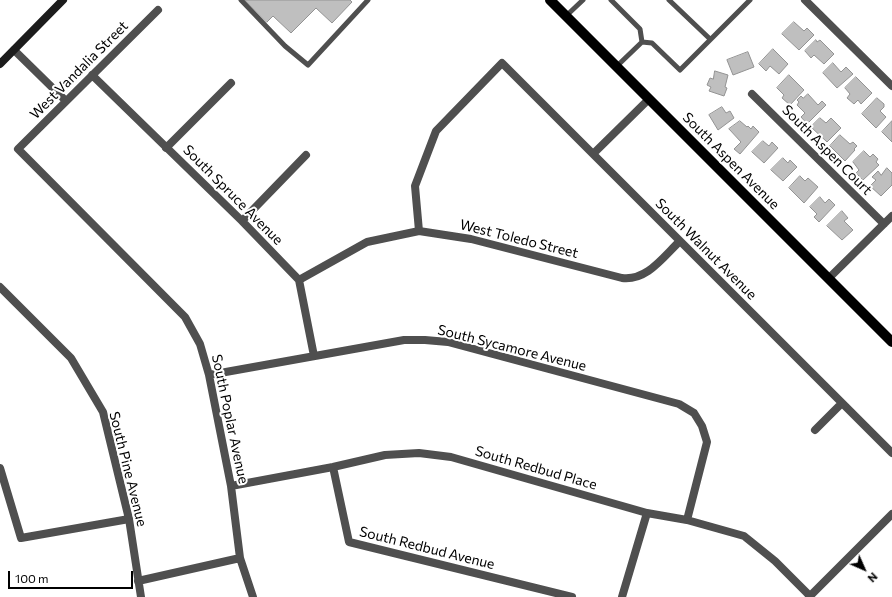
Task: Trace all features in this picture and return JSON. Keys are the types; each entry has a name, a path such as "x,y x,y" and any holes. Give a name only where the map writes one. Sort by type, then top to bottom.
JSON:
{"main road":[{"path":"0,64 63,0"},
{"name":"South Aspen Avenue","path":"550,0 892,342"}],"street":[{"path":"805,0 892,86"},
{"name":"West Vandalia Street","path":"18,149 158,10"},
{"path":"14,50 66,101"},
{"name":"South Walnut Avenue","path":"419,231 415,186 436,130 502,63 892,453"},
{"name":"South Spruce Avenue","path":"92,75 242,221 299,280"},
{"path":"166,148 231,83"},
{"name":"South Aspen Court","path":"752,94 884,224"},
{"path":"593,154 650,99"},
{"name":"South Poplar Avenue","path":"18,149 185,317 200,344 209,374 231,486 240,558 253,597"},
{"path":"242,221 306,155"},
{"path":"828,278 892,216"},
{"name":"West Toledo Street","path":"299,280 367,242 419,231 471,239 632,280 645,274 680,241"},
{"path":"299,280 314,356"},
{"name":"South Pine Avenue","path":"0,287 71,358 103,412 129,519 141,597"},
{"name":"South Sycamore Avenue","path":"209,374 404,340 425,340 448,342 679,404 694,413 702,426 707,442 687,520"},
{"path":"815,430 842,403"},
{"name":"South Redbud Place","path":"231,486 333,467 385,455 419,453 451,457 647,513 687,520 744,536 775,560 810,596"},
{"name":"South Redbud Avenue","path":"333,467 349,542 572,597"},
{"path":"0,468 21,538 129,519"},
{"path":"622,597 647,513"},
{"path":"810,596 892,514"},
{"path":"138,581 240,558"}],"lane":[{"path":"241,0 285,46 308,65 368,0"},
{"path":"566,16 583,0"},
{"path":"611,0 640,29 642,42"},
{"path":"669,0 710,39"},
{"path":"617,66 642,42 652,43 680,70 750,0"}],"building":[{"path":"245,0 350,0 352,2 332,23 316,8 291,33 273,16 267,22"},
{"path":"794,22 804,31 807,28 814,35 799,50 782,34"},
{"path":"816,40 817,42 820,40 834,54 824,64 814,55 811,58 805,51"},
{"path":"773,49 788,64 779,74 770,66 766,71 759,64"},
{"path":"748,52 754,67 733,75 727,60"},
{"path":"833,63 841,72 846,67 853,74 837,88 823,73"},
{"path":"715,71 728,75 725,87 727,88 724,96 709,91 711,87 707,85 710,78 713,79"},
{"path":"789,75 804,90 790,105 782,98 784,95 777,88"},
{"path":"856,77 872,93 861,104 858,100 854,104 847,98 850,94 845,88"},
{"path":"808,94 818,105 822,101 826,105 807,124 801,117 805,113 797,105 799,102 797,100 801,96 803,98"},
{"path":"877,98 884,104 884,107 880,111 886,117 876,128 862,114"},
{"path":"722,107 726,113 730,111 734,118 718,130 709,115"},
{"path":"820,118 826,123 831,118 841,128 827,142 811,127"},
{"path":"740,121 751,129 753,126 759,132 740,154 734,149 741,142 729,129"},
{"path":"892,121 892,142 882,132"},
{"path":"840,135 850,144 853,142 857,146 845,161 830,146"},
{"path":"763,141 769,146 772,142 778,148 764,163 752,152"},
{"path":"864,151 870,157 873,154 878,159 876,162 879,165 863,180 856,173 859,170 853,162"},
{"path":"783,158 788,163 790,160 797,167 783,181 771,170"},
{"path":"887,168 892,173 892,185 881,196 870,186 876,180 872,177 878,171 881,175"},
{"path":"800,176 805,181 808,178 818,187 804,203 789,188"},
{"path":"820,197 825,203 829,199 835,205 819,222 814,217 817,214 810,207"},
{"path":"842,211 848,218 844,221 853,230 842,240 827,226"}]}
